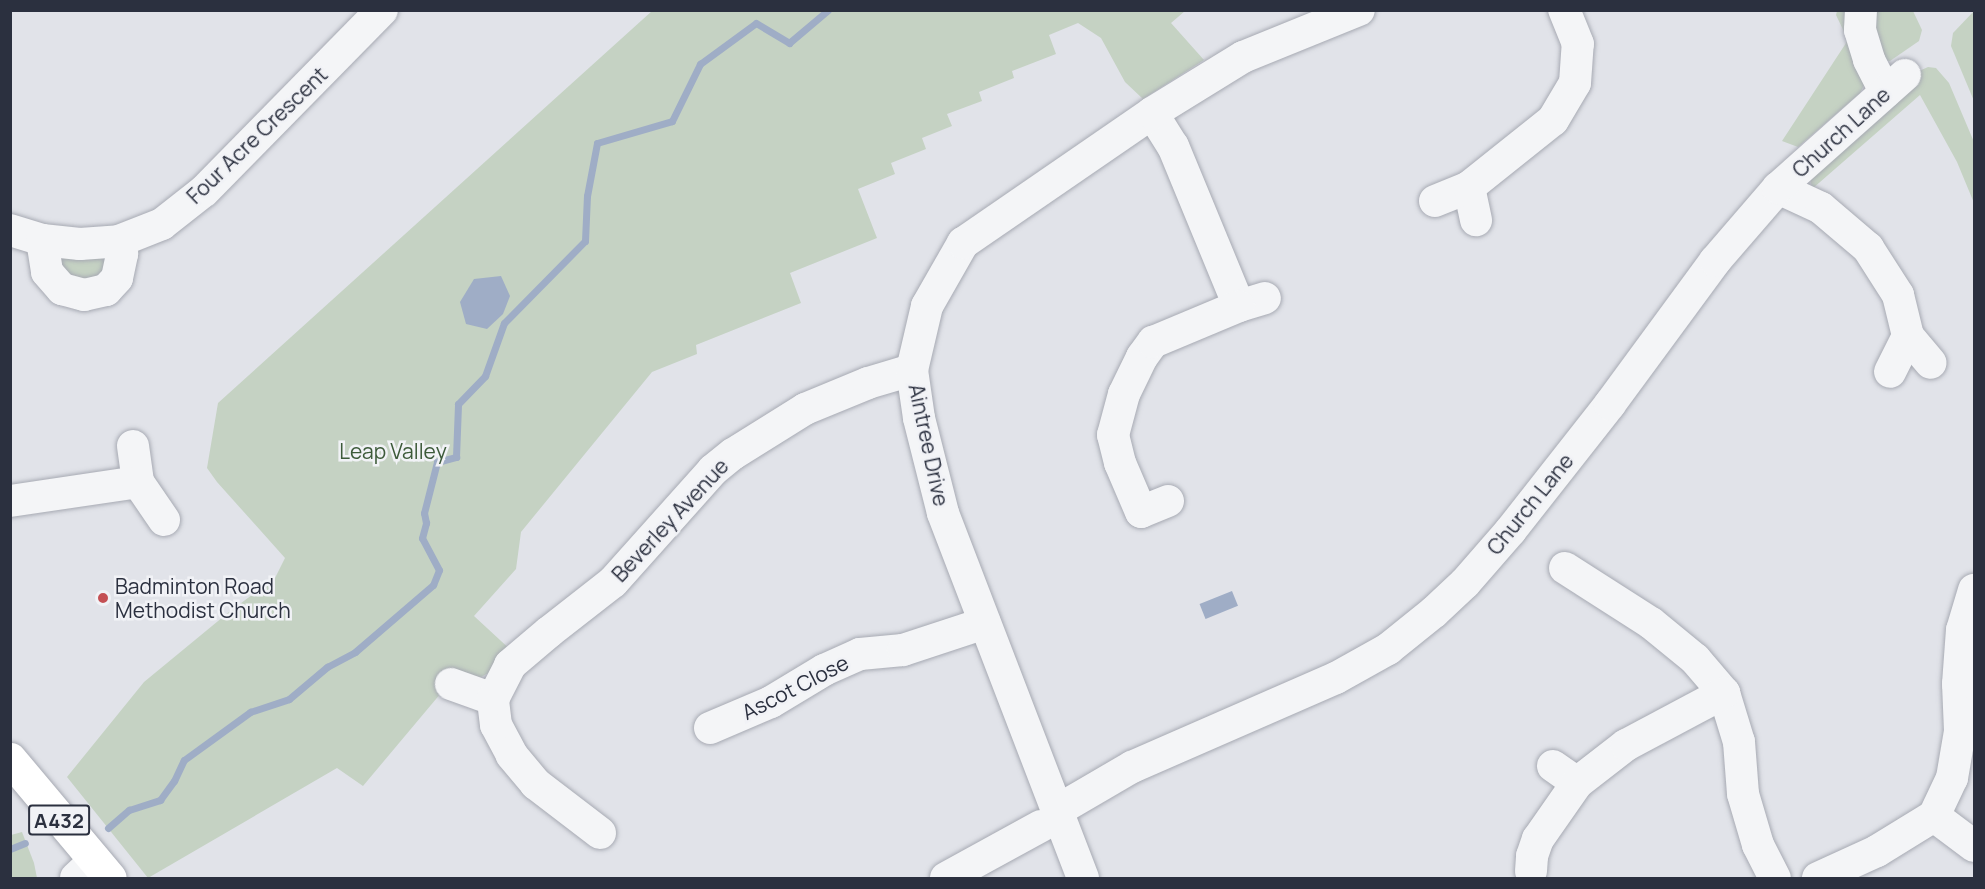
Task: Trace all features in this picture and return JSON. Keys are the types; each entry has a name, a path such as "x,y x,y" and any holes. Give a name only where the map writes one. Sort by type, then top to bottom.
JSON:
{"main road":[{"name":"A432","path":"10,759 94,872"}],"street":[{"name":"Four Acre Crescent","path":"10,230 42,240 80,244 119,241 162,224 204,191 382,10"},
{"name":"Aintree Drive","path":"1083,879 1049,818 986,623 943,513 919,418 912,370 927,306 963,243 1152,114 1244,57 1359,10"},
{"path":"1435,201 1469,187 1553,120 1575,82 1578,44 1564,10"},
{"name":"Church Lane","path":"964,874 1132,766 1336,678 1388,649 1434,612 1465,583 1511,530 1610,404 1715,261 1778,188 1895,83 1869,60 1860,30 1862,10"},
{"path":"1152,114 1173,146 1252,302 1153,342 1137,366 1124,394 1113,435 1120,463 1141,512 1168,501"},
{"path":"1469,187 1476,220"},
{"path":"1778,188 1821,208 1868,248 1898,295 1908,336 1931,363"},
{"path":"42,240 47,272 62,289 84,295 106,290 117,278 122,254 119,241"},
{"path":"1890,372 1908,336"},
{"name":"Beverley Avenue","path":"493,699 510,665 613,582 713,470 733,454 806,410 868,383 912,370"},
{"path":"133,446 138,483 164,520"},
{"path":"10,501 138,483"},
{"path":"1565,568 1652,623 1695,659 1724,693 1739,742 1743,794 1755,835 1775,879"},
{"path":"1818,879 1876,851 1934,816 1952,778 1960,731 1958,684 1962,630 1974,590"},
{"name":"Ascot Close","path":"710,728 771,702 824,670 860,654 903,650 986,623"},
{"path":"451,684 493,699 495,725 512,755 536,784 582,804 600,833"},
{"path":"1531,871 1532,856 1565,774 1626,745 1724,693"},
{"path":"1934,816 1974,846"}],"green space":[{"name":"Leap Valley","path":"652,11 1185,11 1171,23 1204,60 1143,99 1125,82 1101,38 1078,23 1049,35 1056,54 1012,71 1014,78 979,92 982,101 947,114 952,126 922,138 926,149 891,163 895,174 858,189 877,238 790,273 801,303 696,345 697,354 652,372 521,532 516,569 474,616 512,651 498,668 481,677 457,674 363,786 337,768 148,878 67,777 144,682 229,612 275,578 285,558 207,468 218,403"},
{"path":"1837,11 1855,11 1867,79 1860,93 1798,147 1782,141 1848,40 1836,15"},
{"path":"1866,11 1913,11 1922,30 1919,41 1890,61 1875,60"},
{"path":"1974,11 1974,101 1951,46 1953,33"},
{"path":"1928,67 1936,68 1949,83 1974,142 1974,203 1957,162 1920,95 1812,189 1809,170 1917,72"},
{"path":"46,253 120,253 84,293"},
{"path":"22,832 37,878 11,878 11,835"}],"water":[{"path":"501,276 510,296 503,314 487,329 466,324 460,302 474,279"},
{"path":"1232,591 1238,606 1206,619 1200,604"}],"waterway":[{"path":"108,828 129,810 160,800 174,781 184,760 250,712 289,699 327,667 355,652 433,585 439,570 422,538 426,523 424,513 437,462 456,457 458,404 485,376 504,323 585,241 587,196 597,143 672,121 700,64 756,23 789,43 828,10"},
{"path":"10,849 25,843"}],"place":[{"name":"Badminton Road Methodist Church","path":"103,598"}]}
